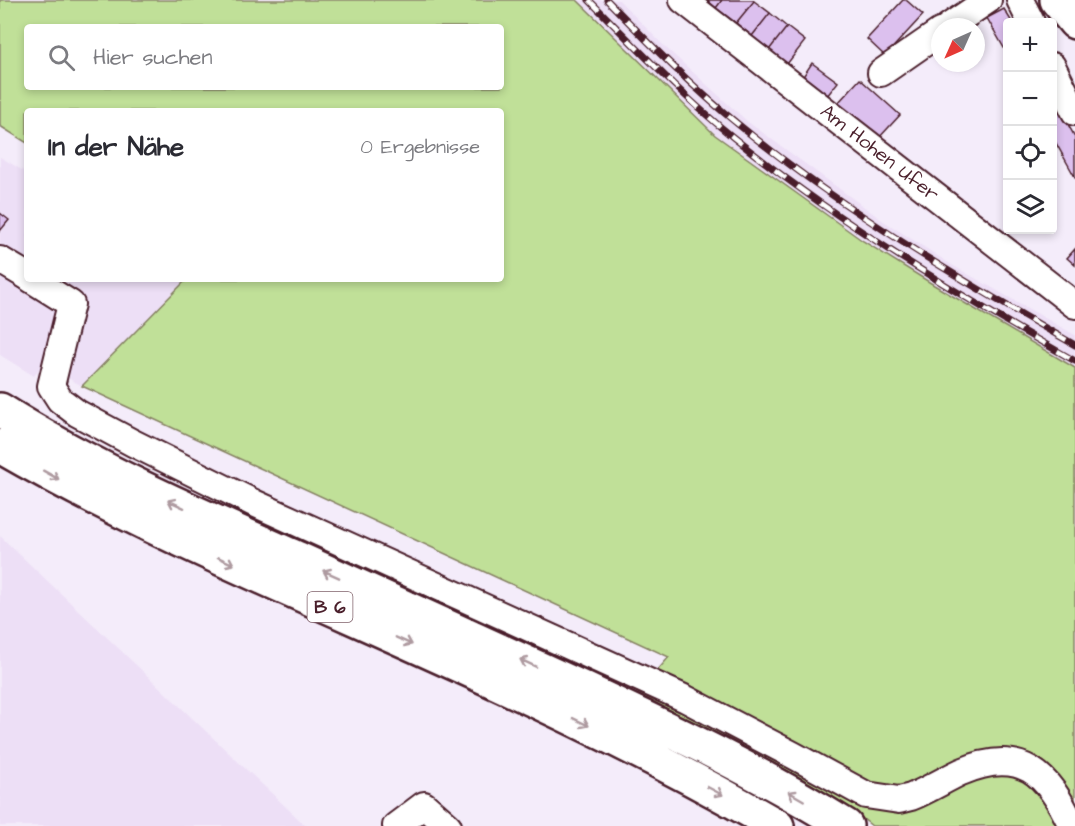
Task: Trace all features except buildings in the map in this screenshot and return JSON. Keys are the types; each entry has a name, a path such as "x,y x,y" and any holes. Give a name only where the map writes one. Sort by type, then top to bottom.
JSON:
{"main road":[{"path":"1057,0 1075,22"},
{"name":"B 6","path":"0,410 46,438 159,495 682,735 766,779 846,826"},
{"name":"B 6","path":"0,446 65,483 155,528 523,694 595,729 663,763 777,826"}],"street":[{"name":"Am Hohen Ufer","path":"683,0 1075,305"},
{"path":"961,18 988,0"},
{"path":"1020,0 1029,18"},
{"path":"881,73 931,38"},
{"path":"1056,72 1075,112"},
{"path":"0,260 24,274"},
{"path":"36,282 71,304 51,386 54,393 67,406 132,443 254,503 686,699 866,795 899,800 918,794 976,766 997,763 1017,764 1029,768 1051,788 1061,802 1072,826"},
{"path":"396,826 424,805 448,826"}],"shaded area":[{"path":"577,0 619,0 664,46 748,122 882,220 952,265 1075,335 1075,368 863,241 715,135"},
{"path":"0,157 24,171 24,282 184,282 82,386 43,364 34,376 0,355"},
{"path":"0,536 306,826 0,826"}],"green space":[{"path":"0,0 577,0 715,135 863,241 1075,368 1075,826 872,826 858,815 638,693 669,657 82,386 184,282 504,282 504,108 24,108 24,141 0,126"}],"railway":[{"path":"589,0 696,105 774,169 900,256 1075,361"},
{"path":"607,0 704,95 739,125 819,186 902,242 1075,345"}]}
